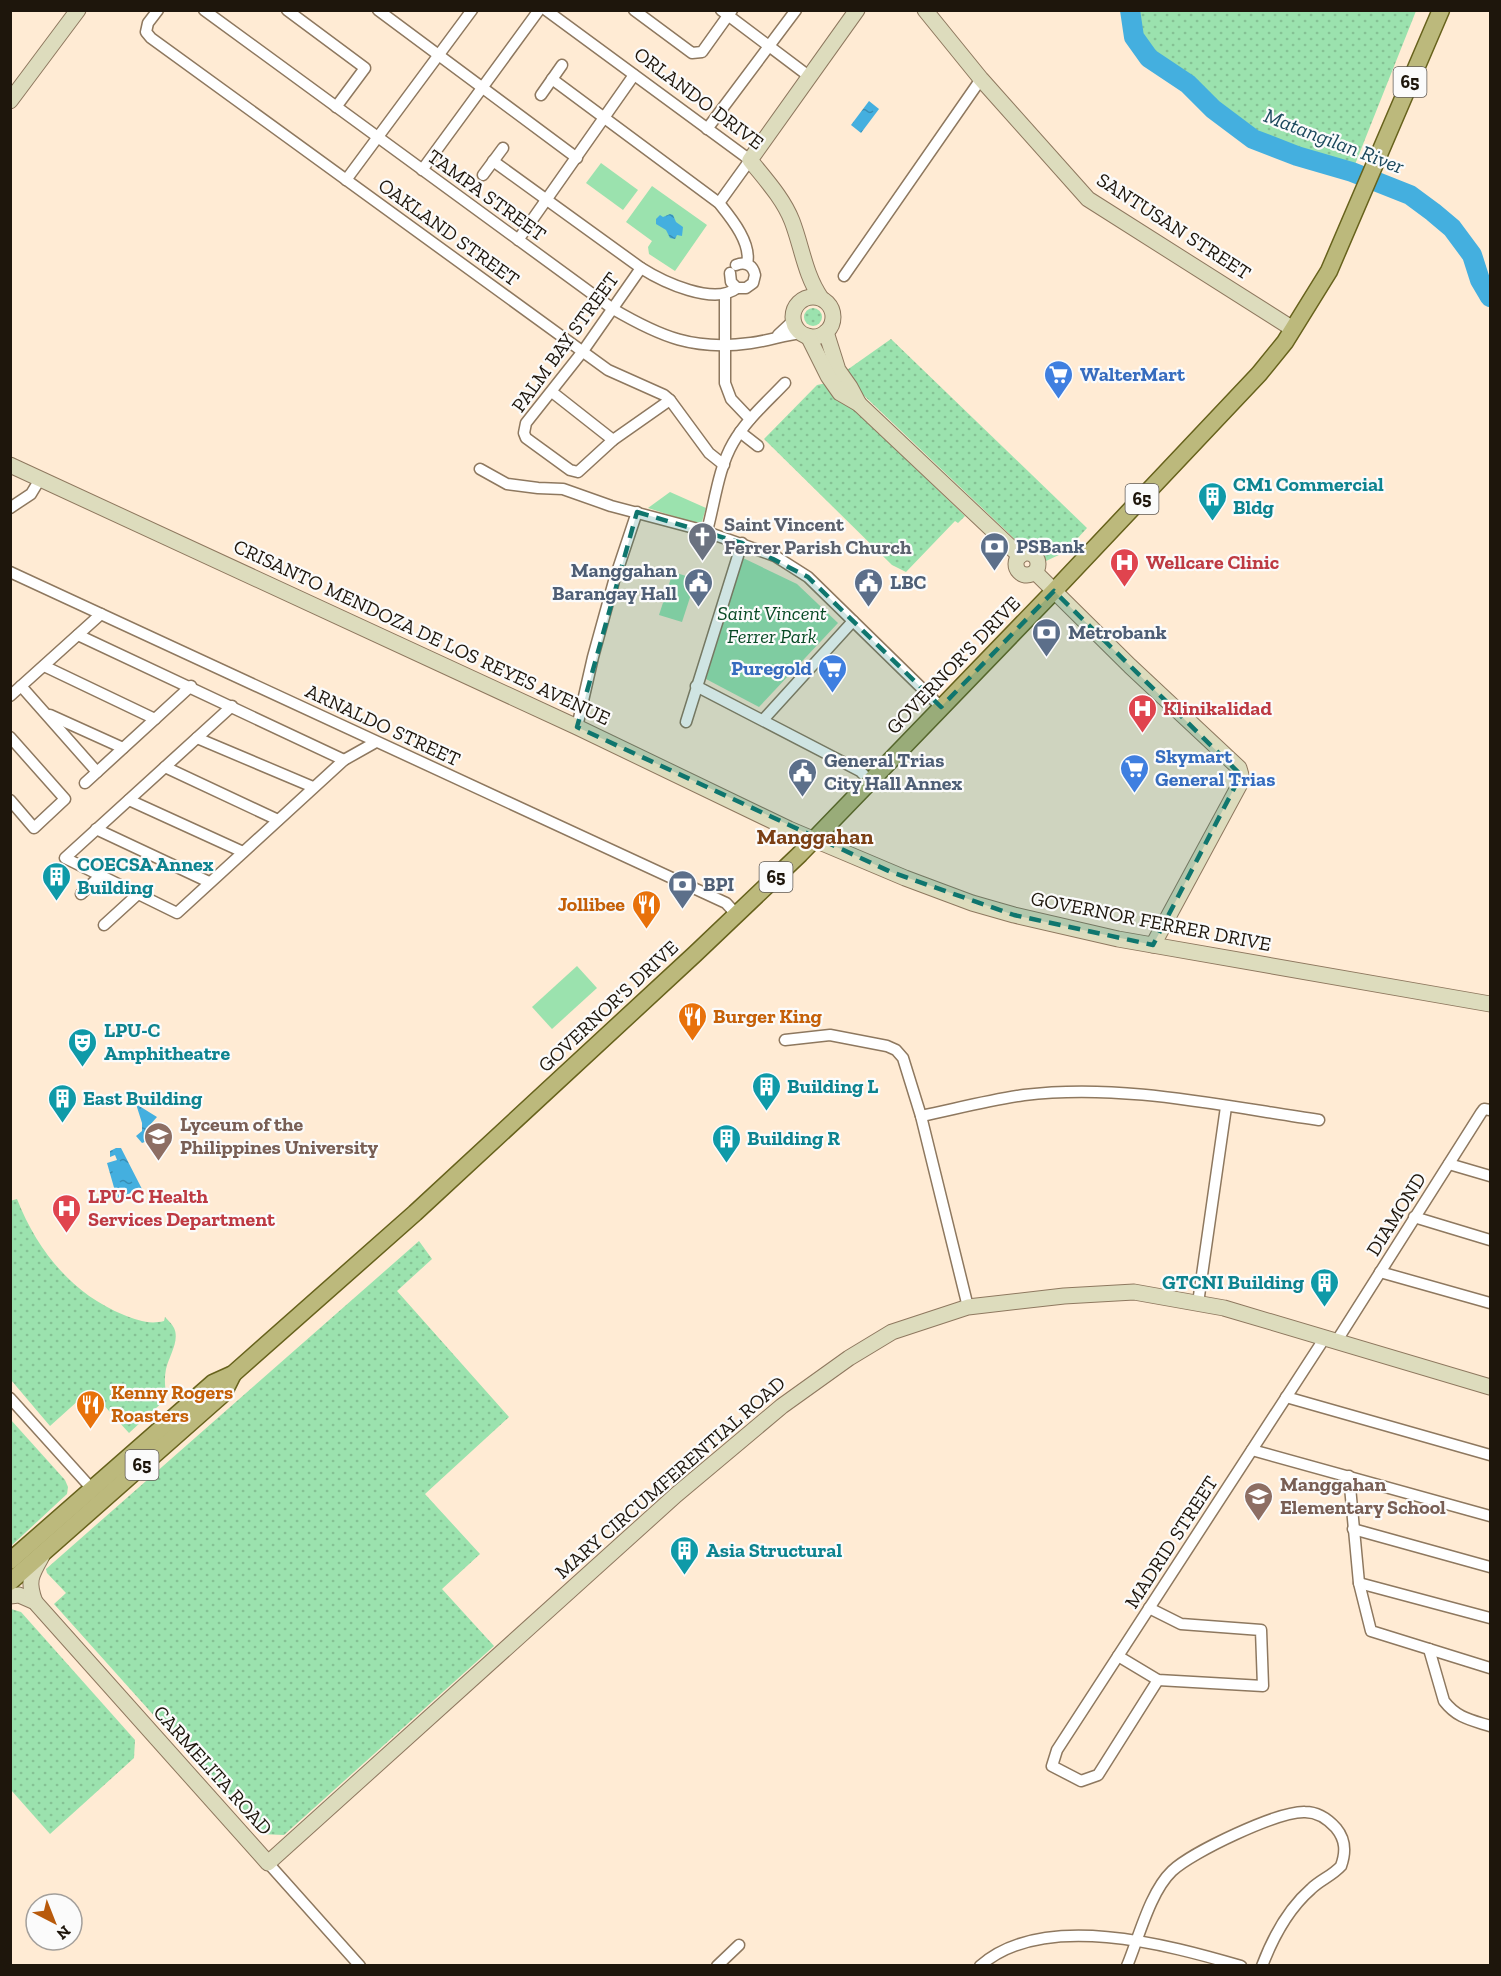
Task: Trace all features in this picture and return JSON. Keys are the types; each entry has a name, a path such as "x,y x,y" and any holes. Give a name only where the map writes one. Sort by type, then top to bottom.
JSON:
{"main road":[{"name":"GOVERNOR'S DRIVE","path":"14,1556 213,1383 233,1374 415,1212 736,915 815,839 1259,374 1293,329 1329,271 1441,10"},
{"name":"GOVERNOR'S DRIVE","path":"10,1582 223,1394 233,1374"}],"street":[{"path":"10,101 78,10"},
{"name":"OAKLAND STREET","path":"159,10 148,23 146,32 151,38 608,370 664,395 709,453 724,465"},
{"name":"TAMPA STREET","path":"204,10 217,14 377,138 613,309 655,333 680,341 725,346 754,343 801,330"},
{"path":"287,10 365,68 336,107"},
{"path":"378,10 577,158"},
{"path":"346,180 472,10"},
{"path":"422,170 539,10"},
{"name":"ORLANDO DRIVE","path":"546,10 750,160 772,187 791,218 804,254 814,298"},
{"path":"634,10 692,53 697,54 702,52 727,12 810,77"},
{"path":"707,129 796,10"},
{"path":"719,203 858,10"},
{"name":"SANTUSAN STREET","path":"925,10 981,79 1088,199 1293,329"},
{"path":"541,95 562,65"},
{"path":"518,240 634,75"},
{"path":"552,79 719,203 730,217 747,249 731,282 737,288"},
{"path":"844,276 981,79"},
{"path":"483,176 503,148"},
{"path":"493,161 641,268 674,286 707,293 725,294 737,288 749,287 755,280 755,272 738,267"},
{"name":"PALM BAY STREET","path":"641,268 583,351 526,423 524,433 526,438 574,472 582,469 613,440 670,400"},
{"path":"725,294 725,383 731,399 750,419"},
{"path":"801,330 814,337 826,332 830,327 832,314 826,302 814,298 797,305 793,315 801,330 828,376 840,393 859,404 1020,556 1026,553 1034,556 1038,564 1035,572 1239,768 1241,782 1153,945"},
{"path":"826,332 838,370 859,404"},
{"path":"708,527 728,453 750,419 785,383"},
{"path":"552,392 613,440"},
{"path":"740,432 758,446"},
{"name":"CRISANTO MENDOZA DE LOS REYES AVENUE","path":"10,465 577,727 789,829 815,839"},
{"path":"480,468 507,483 533,488 563,489 611,507 637,512 742,543 775,556 808,577 941,707"},
{"path":"10,508 31,494 40,479"},
{"path":"577,727 614,581 637,512"},
{"path":"686,722 742,543"},
{"name":"ARNALDO STREET","path":"10,572 726,903 736,915"},
{"path":"10,696 101,614"},
{"path":"763,720 853,621"},
{"path":"78,635 191,686 344,760"},
{"path":"44,666 155,719"},
{"path":"21,686 97,772"},
{"path":"85,783 191,686"},
{"path":"696,686 860,771 870,781"},
{"path":"232,706 65,858 177,913 344,760 376,742"},
{"path":"45,712 123,748"},
{"path":"10,737 65,799 34,828 10,800"},
{"path":"197,738 313,787"},
{"path":"165,767 278,820"},
{"path":"129,800 243,852"},
{"path":"96,829 209,882"},
{"name":"GOVERNOR FERRER DRIVE","path":"815,839 972,903 1082,932 1491,1004"},
{"path":"81,894 101,875"},
{"path":"104,926 138,894"},
{"path":"785,1040 824,1035 872,1042 896,1050 903,1058 921,1116 968,1307"},
{"path":"921,1116 1025,1095 1095,1093 1167,1096 1319,1120"},
{"path":"1198,1303 1226,1107"},
{"name":"DIAMOND","path":"1330,1340 1380,1272 1481,1113 1484,1109 1489,1110"},
{"path":"1449,1164 1491,1176"},
{"path":"1414,1218 1491,1240"},
{"path":"1380,1272 1491,1303"},
{"name":"MARY CIRCUMFERENTIAL ROAD","path":"268,1863 676,1495 782,1406 849,1358 892,1332 968,1307 1064,1296 1134,1292 1249,1315 1491,1387"},
{"name":"MADRID STREET","path":"1158,1680 1098,1775 1081,1780 1052,1766 1057,1750 1286,1397 1330,1340"},
{"path":"1286,1397 1491,1455"},
{"path":"10,1398 92,1489"},
{"path":"1252,1450 1491,1516"},
{"path":"1349,1476 1359,1583 1371,1631 1491,1668"},
{"path":"1353,1529 1491,1567"},
{"path":"35,1602 29,1586 33,1572 45,1552"},
{"path":"1359,1583 1491,1618"},
{"path":"10,1596 19,1595 35,1602"},
{"name":"CARMELITA ROAD","path":"35,1602 360,1965"},
{"path":"1118,1656 1158,1680 1263,1686 1261,1630 1181,1624 1149,1608"},
{"path":"1429,1649 1444,1701 1449,1708 1457,1715 1491,1726"},
{"path":"1127,1965 1162,1883 1172,1871 1188,1859 1233,1834 1290,1814 1304,1812 1321,1814 1337,1829 1342,1838 1345,1856 1341,1866 1313,1887 1290,1912 1277,1931 1262,1965"},
{"path":"980,1965 1010,1947 1040,1938 1084,1935 1137,1941 1202,1954 1241,1965"},
{"path":"717,1965 739,1945"}],"highlighted area":[{"path":"637,512 742,543 808,577 941,707 1054,591 1241,775 1153,945 1014,915 891,872 577,727"}],"green space":[{"path":"1130,10 1416,11 1352,172 1297,156 1253,139 1213,109 1188,84 1149,58 1134,37"},
{"path":"601,163 638,190 623,210 586,183"},
{"path":"652,186 707,225 675,271 649,254 648,247 652,241 626,222"},
{"path":"813,308 819,311 822,317 819,323 813,326 807,323 804,317 807,311"},
{"path":"891,339 1087,528 1065,552 1046,561 1021,545 856,388 847,370"},
{"path":"827,383 965,516 958,523 955,521 906,572 892,565 764,439 817,385"},
{"path":"670,492 706,508 701,525 648,508"},
{"name":"Saint Vincent Ferrer Park","path":"743,558 797,584 838,623 759,707 706,679"},
{"path":"673,572 696,579 682,622 659,615"},
{"path":"577,966 597,988 552,1029 532,1007"},
{"path":"17,1199 25,1218 46,1253 73,1283 105,1306 124,1315 148,1322 164,1321 165,1317 174,1328 175,1343 165,1373 167,1398 129,1433 90,1390 50,1426 11,1380 10,1201"},
{"path":"419,1241 432,1259 397,1291 509,1417 425,1494 480,1554 442,1589 494,1646 284,1835 260,1834 54,1604 66,1593 46,1569"},
{"path":"11,1420 65,1480 68,1487 67,1494 11,1546"},
{"path":"11,1609 21,1612 135,1740 134,1758 50,1834 11,1790"}],"water":[{"path":"869,101 879,109 861,133 851,125"},
{"path":"670,214 683,227 682,236 677,235 675,239 670,238 666,230 656,224 656,219 660,215 663,217"},
{"path":"136,1104 157,1117 149,1126 153,1139 142,1143 136,1136 142,1131 142,1123"},
{"path":"121,1148 142,1189 117,1198 107,1163 117,1160 115,1155 110,1157 110,1151"}],"waterway":[{"name":"Matangilan River","path":"1130,10 1134,37 1149,58 1188,84 1213,109 1253,139 1297,156 1352,172 1410,195 1433,212 1452,228 1472,255 1480,280 1490,297"}],"place":[{"name":"WalterMart","path":"1059,400"},
{"name":"CM1 Commercial Bldg","path":"1212,522"},
{"name":"Saint Vincent Ferrer Parish Church","path":"703,562"},
{"name":"PSBank","path":"995,572"},
{"name":"Wellcare Clinic","path":"1125,588"},
{"name":"Manggahan Barangay Hall","path":"698,608"},
{"name":"LBC","path":"869,608"},
{"name":"Metrobank","path":"1047,658"},
{"name":"Puregold","path":"833,694"},
{"name":"Klinikalidad","path":"1142,734"},
{"name":"Skymart General Trias","path":"1134,794"},
{"name":"General Trias City Hall Annex","path":"803,798"},
{"name":"COECSA Annex Building","path":"56,902"},
{"name":"BPI","path":"682,910"},
{"name":"Jollibee","path":"646,930"},
{"name":"Burger King","path":"692,1042"},
{"name":"LPU-C Amphitheatre","path":"83,1068"},
{"name":"Building L","path":"766,1112"},
{"name":"East Building","path":"62,1124"},
{"name":"Lyceum of the Philippines University","path":"159,1162"},
{"name":"Building R","path":"726,1164"},
{"name":"LPU-C Health Services Department","path":"67,1234"},
{"name":"GTCNI Building","path":"1325,1308"},
{"name":"Kenny Rogers Roasters","path":"90,1430"},
{"name":"Manggahan Elementary School","path":"1259,1522"},
{"name":"Asia Structural","path":"685,1576"}],"district":[{"name":"Manggahan","path":"815,836"}]}
